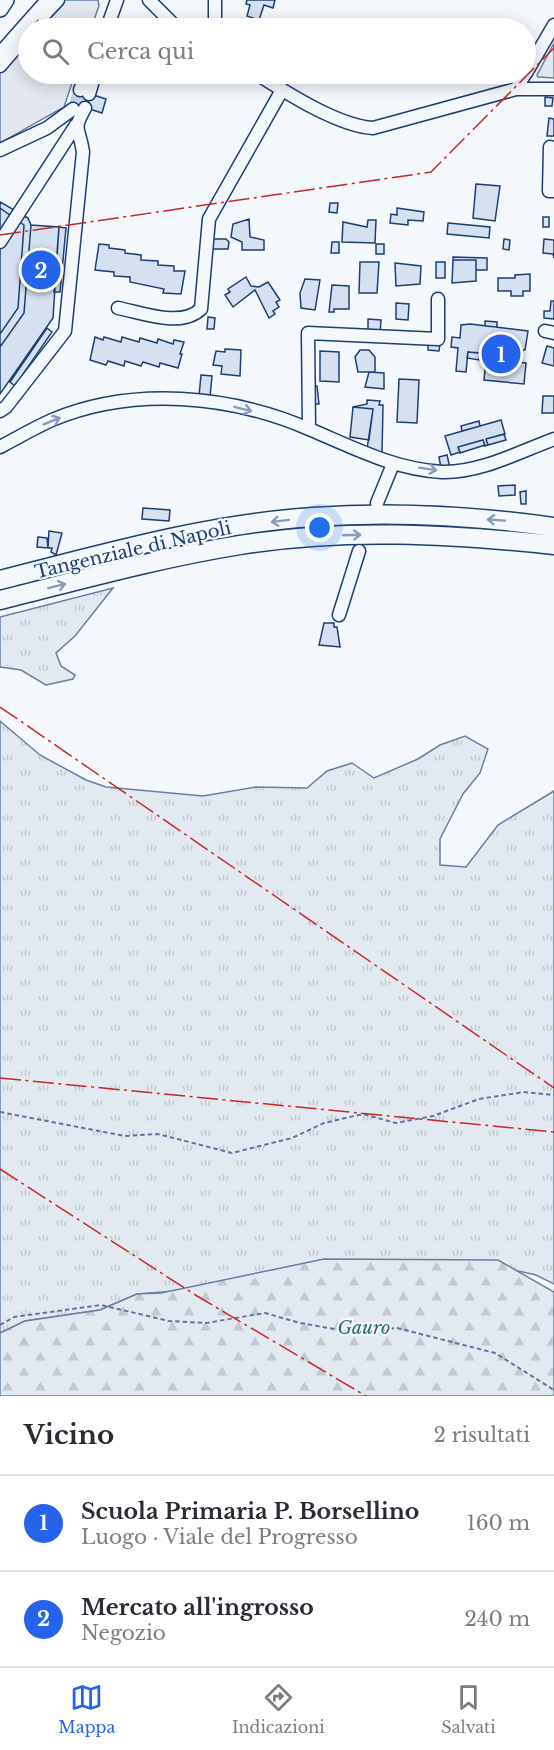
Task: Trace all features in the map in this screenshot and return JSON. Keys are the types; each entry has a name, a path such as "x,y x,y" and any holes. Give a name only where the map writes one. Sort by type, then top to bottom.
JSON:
{"highway":[{"name":"Tangenziale di Napoli","path":"0,580 151,542 238,526 313,517 425,515 554,527"},
{"name":"Tangenziale di Napoli","path":"0,600 154,561 241,544 298,538 424,534 554,545"}],"main road":[{"path":"0,9 6,0"}],"street":[{"path":"31,18 47,0"},
{"path":"42,18 58,0"},
{"path":"102,18 107,0"},
{"path":"111,18 117,0"},
{"path":"149,0 167,18"},
{"path":"215,0 215,18"},
{"path":"536,55 554,25"},
{"path":"0,53 18,33"},
{"path":"0,66 18,45"},
{"path":"85,92 88,84"},
{"path":"273,84 359,127 373,128 516,89 554,88"},
{"path":"516,89 519,84"},
{"path":"118,308 172,319 193,316 201,309 209,219 282,90"},
{"path":"0,150 77,113"},
{"path":"0,242 77,113"},
{"path":"0,411 6,407 65,332 83,152 77,113"},
{"path":"554,147 550,147 549,191 554,191"},
{"path":"309,428 308,333 438,339 438,299"},
{"path":"0,447 54,419 100,407 147,399 203,399 309,428 340,444 393,464 441,472 469,470 554,439"},
{"path":"377,503 393,464"},
{"path":"339,615 359,550"}],"path":[{"path":"0,1112 125,1136 158,1134 232,1153 292,1138 324,1123 363,1114 396,1123 433,1116 479,1099 524,1092 554,1095"},
{"path":"0,1325 14,1317 101,1305 169,1321 206,1323 265,1313 300,1323 352,1332 397,1328 495,1353 554,1390"}],"green space":[{"path":"113,588 75,636 56,653 61,666 75,675 73,679 46,685 21,670 0,667 0,617"},
{"path":"0,721 40,755 86,780 106,787 203,796 256,787 307,788 327,771 352,763 374,778 418,759 440,745 465,736 488,749 480,773 463,794 440,839 440,865 466,867 498,825 554,791 554,1284 536,1275 496,1266 137,1294 100,1310 25,1321 0,1333"},
{"name":"Gauro","path":"324,1259 498,1260 554,1292 554,1396 0,1396 0,1333 25,1321 100,1310 137,1294 161,1293"}],"shaded area":[{"path":"61,0 98,0 99,6 95,18 44,18"},
{"path":"554,43 554,78 538,77 537,75"},
{"path":"18,48 18,84 72,84 64,107 0,143 0,69"}],"building":[{"path":"247,0 275,0 273,8 264,5 260,18 247,16 250,5 246,4"},
{"path":"76,89 84,92 80,106 71,103"},
{"path":"84,92 106,99 102,113 80,106"},
{"path":"545,97 553,98 552,106 545,106"},
{"path":"549,118 554,119 554,136 547,136"},
{"path":"476,184 500,186 495,221 473,218"},
{"path":"0,202 28,218 31,225 24,313 0,347 0,334 18,308 24,225 0,208"},
{"path":"330,203 338,203 337,213 329,212"},
{"path":"0,208 24,225 18,308 0,334"},
{"path":"397,208 424,212 423,221 408,220 408,225 390,223 391,214 397,215"},
{"path":"543,217 549,217 549,227 543,227"},
{"path":"249,219 250,237 264,240 264,250 242,250 242,242 231,237 233,224"},
{"path":"368,220 376,220 375,243 342,242 343,222 367,227"},
{"path":"448,223 490,227 489,238 447,234"},
{"path":"31,225 59,227 53,318 0,394 0,347 24,313"},
{"path":"59,227 66,228 60,292 54,292"},
{"path":"211,239 226,239 229,242 228,249 211,249"},
{"path":"504,239 510,240 509,250 503,249"},
{"path":"544,239 554,240 554,258 553,254 543,253"},
{"path":"332,242 339,242 339,253 331,253"},
{"path":"99,244 125,250 125,253 141,255 141,260 158,261 158,265 174,266 174,271 185,271 181,294 163,293 164,289 130,282 130,277 114,276 114,272 95,270"},
{"path":"376,244 384,244 384,254 376,254"},
{"path":"453,257 487,258 487,270 476,270 476,260 453,260"},
{"path":"453,260 476,260 476,281 452,283"},
{"path":"360,262 379,262 377,293 359,293"},
{"path":"436,262 445,262 445,278 436,278"},
{"path":"395,263 421,266 420,284 396,286"},
{"path":"530,274 530,291 523,291 523,296 511,296 511,291 498,291 498,278 515,278 515,275"},
{"path":"246,277 251,286 259,287 268,282 280,300 276,302 279,307 273,311 275,314 269,318 255,290 233,307 225,295 230,292 228,289"},
{"path":"305,279 320,280 315,310 301,308 300,293"},
{"path":"332,285 349,286 349,309 334,309 334,312 329,312"},
{"path":"551,301 554,301 554,319 544,318 544,311 550,311"},
{"path":"396,303 409,304 408,320 396,319"},
{"path":"208,317 215,318 214,329 207,329"},
{"path":"368,319 381,320 380,334 368,333"},
{"path":"485,321 497,322 497,327 485,326"},
{"path":"461,325 528,331 525,350 518,350 517,362 526,363 524,384 484,380 486,360 489,360 489,354 468,352 466,372 456,371 458,348 451,347 452,337 460,338"},
{"path":"47,328 52,332 15,386 10,382"},
{"path":"95,337 121,342 122,337 139,342 140,338 157,343 158,339 173,344 174,340 184,342 178,368 160,363 159,367 143,362 141,366 125,361 124,366 108,361 106,365 90,360"},
{"path":"428,344 440,344 439,351 428,350"},
{"path":"547,346 554,348 554,366 542,363"},
{"path":"225,349 241,350 240,376 221,374 222,366 213,365 216,351 225,352"},
{"path":"360,350 369,350 375,357 375,372 358,372 355,357"},
{"path":"320,351 339,352 339,382 320,381"},
{"path":"468,352 480,353 479,360 467,358"},
{"path":"369,372 384,373 384,389 365,387"},
{"path":"201,375 212,376 210,397 199,396"},
{"path":"399,379 419,380 417,423 397,422"},
{"path":"311,386 317,386 319,404 311,404"},
{"path":"543,396 554,396 554,413 542,413"},
{"path":"367,400 380,401 379,405 383,405 382,454 367,449 373,409 353,407 367,404"},
{"path":"353,407 373,409 369,440 350,437"},
{"path":"501,420 505,434 486,439 488,445 485,446 483,440 458,447 460,452 451,455 445,436"},
{"path":"479,421 480,426 462,431 461,426"},
{"path":"504,434 506,440 488,445 486,439"},
{"path":"483,440 485,445 460,453 458,447"},
{"path":"447,455 450,468 441,468 439,457"},
{"path":"515,485 515,495 499,496 498,486"},
{"path":"526,491 526,504 521,504 520,492"},
{"path":"143,508 170,510 169,521 142,519"},
{"path":"49,531 62,533 56,555 51,552 52,548 48,548"},
{"path":"38,537 47,538 48,548 37,547"},
{"path":"324,623 334,623 334,627 337,627 340,647 319,645"}],"tunnel":[{"path":"75,105 80,90"}],"power":[{"path":"536,66 554,48"},
{"path":"0,235 431,172 518,84"},
{"path":"0,707 554,1088"},
{"path":"0,1078 554,1132"},
{"path":"0,1169 197,1296 366,1396"}],"place":[{"name":"Mercato all'ingrosso","path":"41,270"},
{"name":"Scuola Primaria P. Borsellino","path":"501,354"}]}
